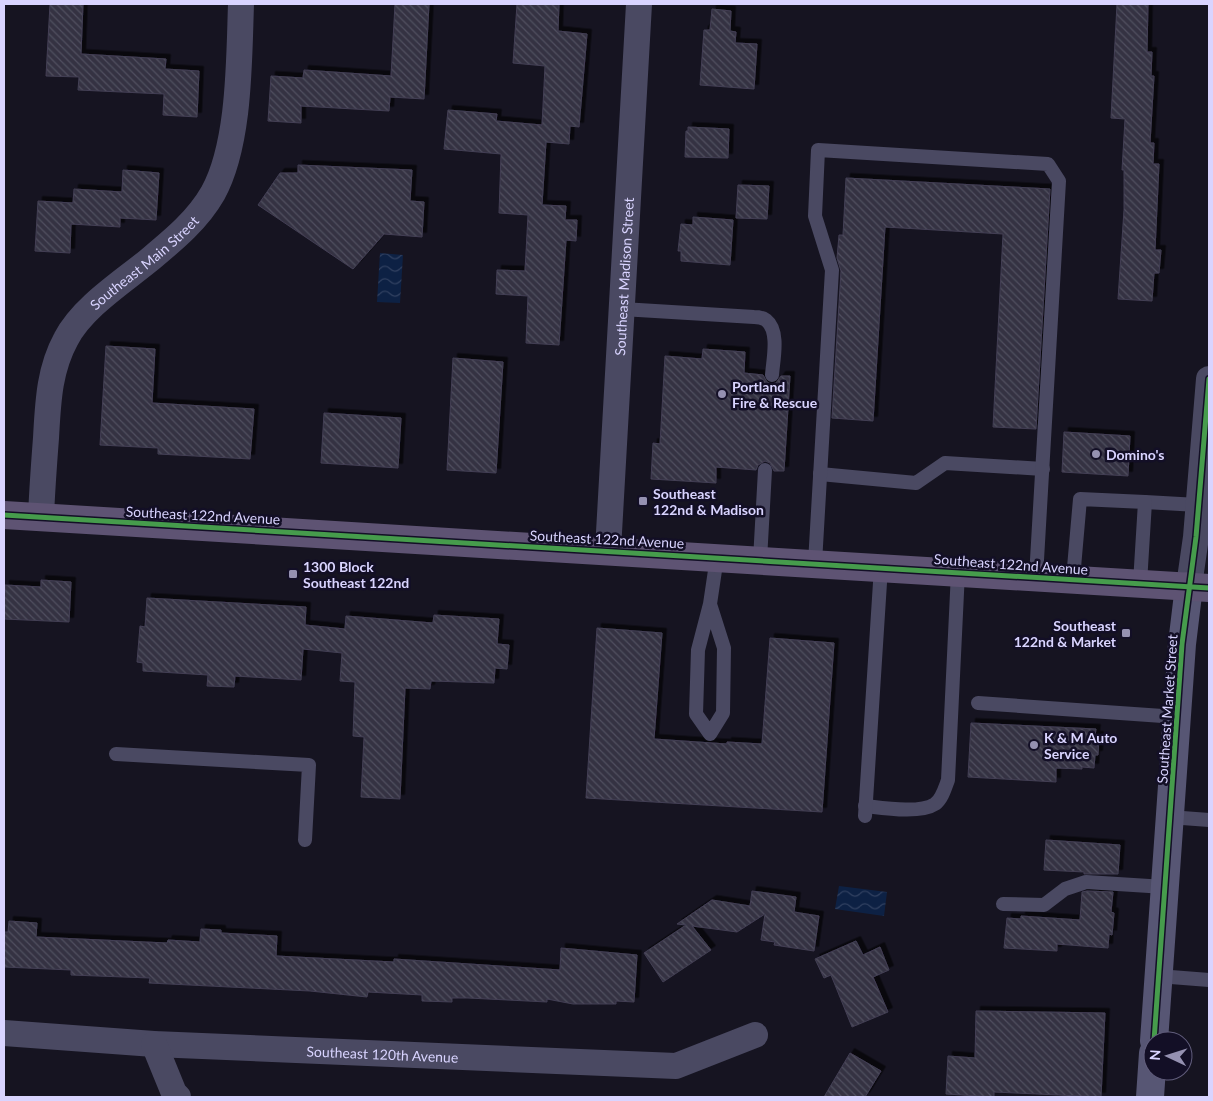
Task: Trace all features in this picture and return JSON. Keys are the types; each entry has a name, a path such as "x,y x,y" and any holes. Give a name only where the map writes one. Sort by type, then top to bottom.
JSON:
{"main road":[{"name":"Southeast 122nd Avenue","path":"4,515 1199,587"}],"street":[{"name":"Southeast Main Street","path":"41,517 48,400 53,368 66,337 87,311 172,241 198,214 213,193 229,147 238,85 241,4"},
{"name":"Southeast Madison Street","path":"608,550 639,4"},
{"name":"Southeast Market Street","path":"1155,1031 1182,644 1199,587 1196,537 1209,379"},
{"name":"Southeast 120th Avenue","path":"4,1033 154,1044 676,1066 755,1035"},
{"path":"154,1044 174,1092 178,1097"},
{"path":"1150,1097 1151,1081"}],"lane":[{"path":"815,563 832,270 815,216 818,150 1048,164 1059,181 1036,577"},
{"path":"622,309 765,319 773,329 772,375"},
{"path":"820,474 916,482 945,463 1043,469"},
{"path":"760,560 765,470"},
{"path":"1073,579 1080,499 1198,505"},
{"path":"1140,583 1145,502"},
{"path":"710,604 724,648 723,712 710,734 696,714 698,650 710,604 716,557"},
{"path":"881,567 865,811 919,809 935,804 944,794 948,780 958,572"},
{"path":"978,703 1177,717"},
{"path":"116,754 309,765 305,840"},
{"path":"1170,817 1209,820"},
{"path":"1003,904 1044,905 1065,889 1086,882 1165,887"},
{"path":"1158,976 1209,980"}],"water":[{"path":"380,253 403,255 400,303 377,302"},
{"path":"839,886 887,892 884,916 835,909"}],"building":[{"path":"50,4 83,4 81,54 166,59 165,69 199,71 197,117 163,115 164,94 78,90 79,77 46,76"},
{"path":"395,4 429,4 424,99 390,97 389,111 301,106 301,123 268,121 271,76 303,78 304,70 391,76"},
{"path":"517,4 559,4 558,31 587,34 579,127 570,126 569,144 546,142 542,205 566,206 565,220 577,220 576,241 566,240 559,345 526,343 528,296 496,294 497,270 525,271 528,215 499,213 501,154 444,149 448,110 497,114 496,121 542,125 545,66 513,63"},
{"path":"1117,4 1148,4 1147,52 1152,52 1151,76 1154,76 1150,143 1154,143 1153,164 1159,164 1155,250 1161,250 1159,273 1154,273 1152,301 1118,299 1124,210 1124,170 1122,170 1125,119 1111,118"},
{"path":"712,9 731,11 730,31 736,32 735,43 757,44 754,89 700,85 704,30 710,30"},
{"path":"688,127 729,129 728,158 685,157 686,131 688,131"},
{"path":"298,165 412,170 410,201 424,202 422,237 384,234 353,269 258,205 280,173 298,173"},
{"path":"123,170 159,173 156,220 120,218 120,227 71,224 70,253 35,251 38,201 73,203 74,189 122,192"},
{"path":"846,178 1050,189 1036,429 993,427 1003,234 885,227 873,421 832,418 841,271 837,258 839,235 843,235"},
{"path":"738,185 769,186 767,219 736,218"},
{"path":"693,217 733,220 730,265 681,261 681,251 678,251 681,224 693,225"},
{"path":"106,346 155,349 152,403 254,409 250,459 158,454 158,448 100,445"},
{"path":"703,349 745,352 744,373 763,375 767,382 771,384 776,383 781,376 790,376 784,471 774,471 770,463 765,461 758,465 756,470 716,467 716,483 651,479 653,443 660,444 665,356 702,359"},
{"path":"453,358 503,362 496,473 447,470"},
{"path":"324,413 401,418 398,468 321,463"},
{"name":"Domino's","path":"1064,432 1130,436 1128,476 1062,472"},
{"path":"41,580 71,582 69,622 4,619 5,585 41,587"},
{"path":"147,598 306,607 305,625 345,629 346,616 433,623 434,615 499,619 497,644 509,645 507,669 495,668 494,683 431,681 430,689 405,688 400,799 361,797 364,737 353,736 355,682 340,681 342,653 303,649 301,680 235,676 234,687 207,686 208,675 143,671 143,663 137,662 140,626 145,627"},
{"path":"597,628 662,633 654,739 727,744 727,742 762,744 770,638 834,643 822,812 586,798"},
{"name":"K & M Auto Service","path":"971,723 1096,729 1095,736 1099,736 1098,755 1095,755 1094,768 1056,768 1056,782 968,777"},
{"path":"1046,840 1120,845 1118,874 1084,874 1084,872 1044,870"},
{"path":"752,891 796,897 794,912 819,916 814,951 774,945 775,942 761,940 765,914 737,932 692,926 711,950 663,982 644,953 686,925 677,924 712,900 750,906"},
{"path":"1082,892 1113,892 1111,912 1114,913 1112,935 1109,934 1108,948 1057,944 1057,951 1004,948 1007,918 1021,919 1021,916 1080,920"},
{"path":"9,921 37,923 36,937 167,943 168,940 200,942 201,929 221,930 221,933 277,936 276,956 394,962 394,959 560,970 561,948 637,955 634,1002 616,1001 616,1004 573,1004 547,999 547,1002 468,998 452,998 452,1002 422,1001 422,995 368,992 367,997 310,991 149,983 150,978 71,975 71,970 4,967 4,932 8,932"},
{"path":"856,941 863,955 880,947 889,970 873,977 888,1012 852,1027 831,975 824,978 815,959"},
{"path":"976,1011 1105,1013 1101,1097 994,1092 994,1097 946,1094 948,1056 975,1058"},
{"path":"850,1053 881,1071 865,1097 824,1097"}],"cycle path":[{"path":"1155,1031 1182,644 1196,537 1209,379"},
{"path":"4,515 1209,588"}],"place":[{"name":"Portland Fire & Rescue","path":"722,394"},
{"name":"Domino's","path":"1096,454"},
{"name":"Southeast 122nd & Madison","path":"643,501"},
{"name":"1300 Block Southeast 122nd","path":"293,574"},
{"name":"Southeast 122nd & Market","path":"1126,633"},
{"name":"K & M Auto Service","path":"1034,745"}]}
